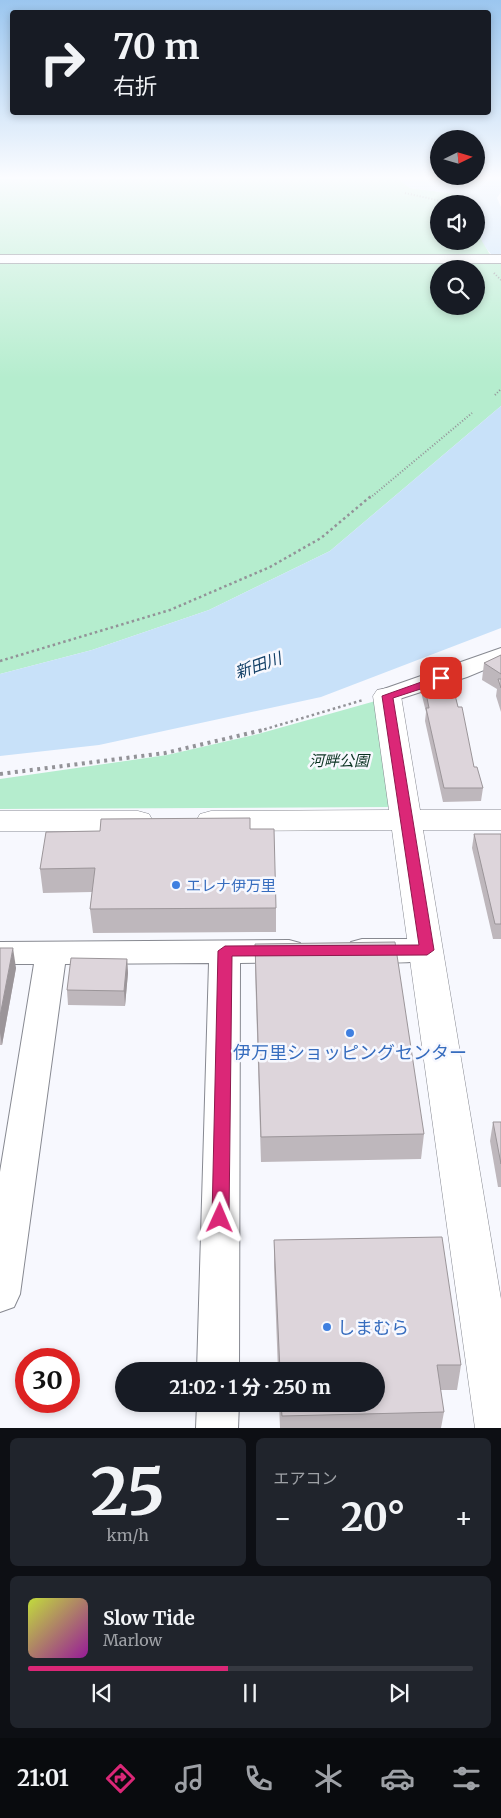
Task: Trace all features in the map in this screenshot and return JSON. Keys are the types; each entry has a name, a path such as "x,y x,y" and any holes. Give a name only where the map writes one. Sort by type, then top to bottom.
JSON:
{"street":[{"path":"0,259 501,259"},
{"path":"499,1428 387,696 459,672 501,655"},
{"path":"0,821 501,820"},
{"path":"0,953 427,950"},
{"path":"218,1362 225,951"},
{"path":"0,1294 51,952"},
{"path":"217,1428 218,1412"}],"path":[{"path":"494,395 501,389"},
{"path":"0,661 170,610 270,567 321,538 472,413"},
{"path":"0,774 165,752 260,731 373,697 387,696"}],"green space":[{"path":"0,245 430,245 430,250 485,250 485,246 489,253 501,263 501,406 330,551 209,610 92,650 0,674"},
{"name":"河畔公園","path":"379,700 393,807 0,809 0,779 167,755 258,734"}],"water":[{"path":"485,245 501,245 501,263"},
{"name":"新田川","path":"501,406 501,628 321,697 99,745 0,756 0,674 92,650 209,610 330,551"}],"building":[{"path":"501,655 501,674 484,663"},
{"path":"424,683 452,683 458,707 462,707 474,767 477,767 483,788 444,788 426,708 429,708"},
{"path":"250,818 250,829 274,829 276,908 90,909 95,868 40,869 46,832 100,831 101,819"},
{"path":"474,834 501,834 501,924 495,924"},
{"path":"395,942 424,1134 261,1137 255,944"},
{"path":"0,948 13,948 0,1016"},
{"path":"71,958 127,959 124,991 67,990"},
{"path":"493,1122 501,1122 501,1164"},
{"path":"442,1237 461,1365 437,1365 444,1412 282,1416 282,1412 385,1412 385,1362 280,1362 274,1240"}],"place":[{"name":"エレナ伊万里","path":"176,885"},
{"name":"伊万里ショッピングセンター","path":"350,1033"},
{"name":"しまむら","path":"327,1327"}],"route":[{"path":"220,1218 225,951 427,950 387,696 441,678"}]}
